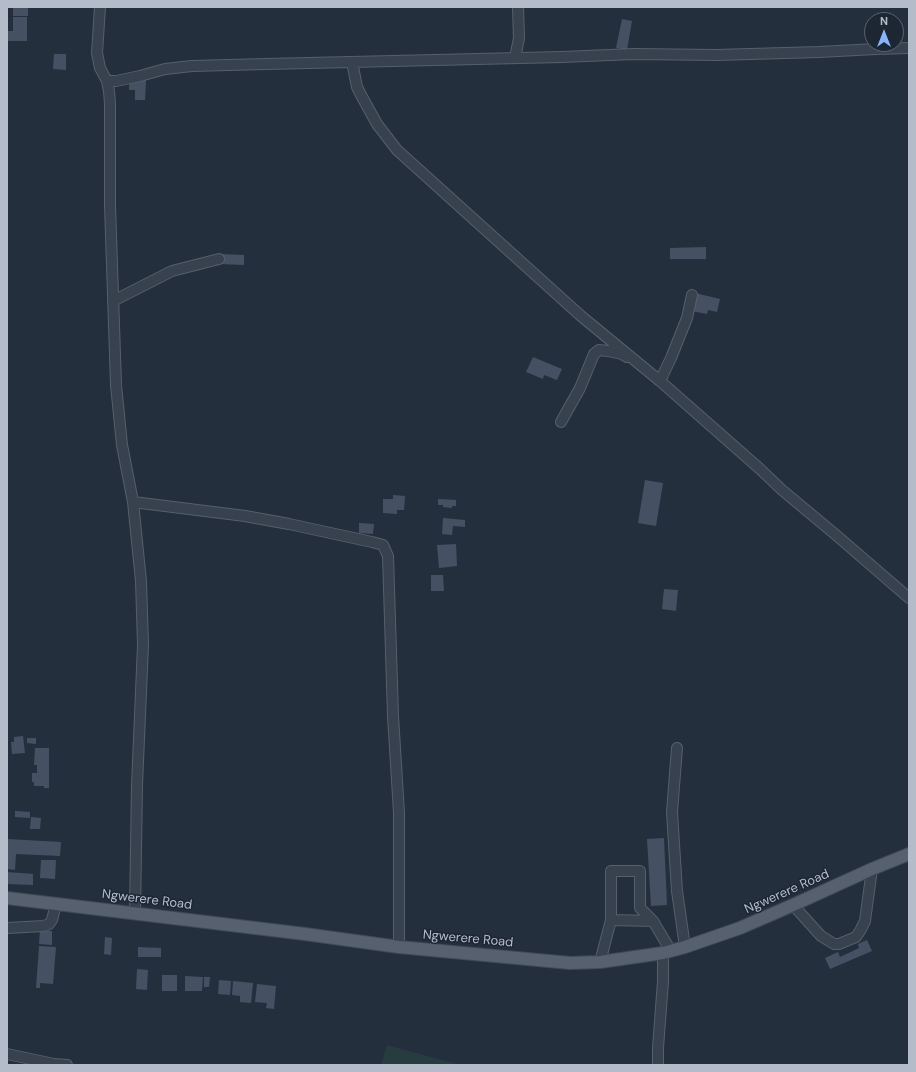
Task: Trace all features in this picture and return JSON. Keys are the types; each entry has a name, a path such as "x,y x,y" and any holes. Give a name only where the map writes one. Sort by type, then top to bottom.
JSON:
{"main road":[{"name":"Ngwerere Road","path":"7,898 297,933 399,947 570,963 600,962 667,952 740,928 872,868 909,854"}],"street":[{"path":"100,7 97,52 100,68 107,81 110,104 110,205 116,386 122,445 133,502 141,581 144,645 137,785 135,913"},
{"path":"515,58 519,38 518,7"},
{"path":"107,81 116,81 176,67 634,54 716,55 909,48"},
{"path":"352,62 357,87 361,95 377,124 397,150 581,316 660,381 782,490 909,598"},
{"path":"113,301 172,271 219,259"},
{"path":"660,381 687,318 692,295"},
{"path":"561,422 580,388 594,354 599,350 622,354 636,362"},
{"path":"133,502 245,516 289,524 383,545 388,556 393,716 399,813 399,947"},
{"path":"677,748 672,812 673,844 685,947"},
{"path":"793,905 821,936 834,944 839,944 856,937 865,921 872,868"},
{"path":"600,962 611,920 611,871 640,871 640,908 653,921 667,952 663,981 658,1065"},
{"path":"7,928 44,926 49,924 52,920 56,904"},
{"path":"611,920 653,921"},
{"path":"7,1054 54,1064 67,1065"}],"green space":[{"path":"387,1045 460,1065 381,1065"}],"building":[{"path":"13,7 28,7 28,16 13,16"},
{"path":"13,17 27,17 27,41 7,41 7,31 13,31"},
{"path":"622,19 632,21 627,50 616,48"},
{"path":"54,54 66,54 66,70 53,69"},
{"path":"129,80 146,80 145,100 135,100 135,90 129,90"},
{"path":"706,247 706,259 670,259 670,248"},
{"path":"220,254 244,255 244,265 219,264"},
{"path":"695,293 720,299 717,312 708,310 707,314 691,311"},
{"path":"533,357 562,369 557,380 544,375 543,379 526,372"},
{"path":"645,480 663,483 656,526 638,523"},
{"path":"393,495 405,496 404,510 397,510 397,514 383,513 383,499 393,499"},
{"path":"438,499 456,500 456,506 452,506 452,508 443,507 443,505 438,505"},
{"path":"443,518 465,520 465,527 453,526 452,535 442,534"},
{"path":"359,523 374,524 373,534 359,533"},
{"path":"456,544 457,566 439,568 437,545"},
{"path":"431,575 443,575 444,591 431,591"},
{"path":"664,589 678,590 676,611 662,609"},
{"path":"23,736 25,753 12,754 11,742 14,742 14,737"},
{"path":"27,738 36,738 36,744 27,743"},
{"path":"35,748 49,748 49,788 44,788 44,786 34,786 34,782 32,782 32,773 37,773 37,765 34,765"},
{"path":"15,811 30,812 30,818 15,817"},
{"path":"31,817 41,818 40,829 30,829"},
{"path":"664,838 667,905 651,906 647,839"},
{"path":"7,839 61,842 60,856 16,854 15,870 7,869"},
{"path":"41,860 56,860 55,879 40,878"},
{"path":"7,872 33,874 33,885 7,884"},
{"path":"40,930 52,931 52,945 39,944"},
{"path":"105,937 112,938 111,955 104,954"},
{"path":"867,940 872,951 830,969 825,958 838,952 840,957 859,948 858,944"},
{"path":"39,946 56,947 53,984 40,983 40,988 36,988"},
{"path":"138,947 161,948 161,957 138,957"},
{"path":"137,969 148,970 147,990 136,989"},
{"path":"162,975 177,975 177,991 162,991"},
{"path":"185,976 203,977 202,991 185,991"},
{"path":"204,977 210,977 209,987 204,987"},
{"path":"219,980 231,981 230,995 218,994"},
{"path":"233,981 253,983 251,1003 240,1002 240,996 232,995"},
{"path":"257,984 276,986 274,1009 266,1008 267,1003 255,1002"}]}
